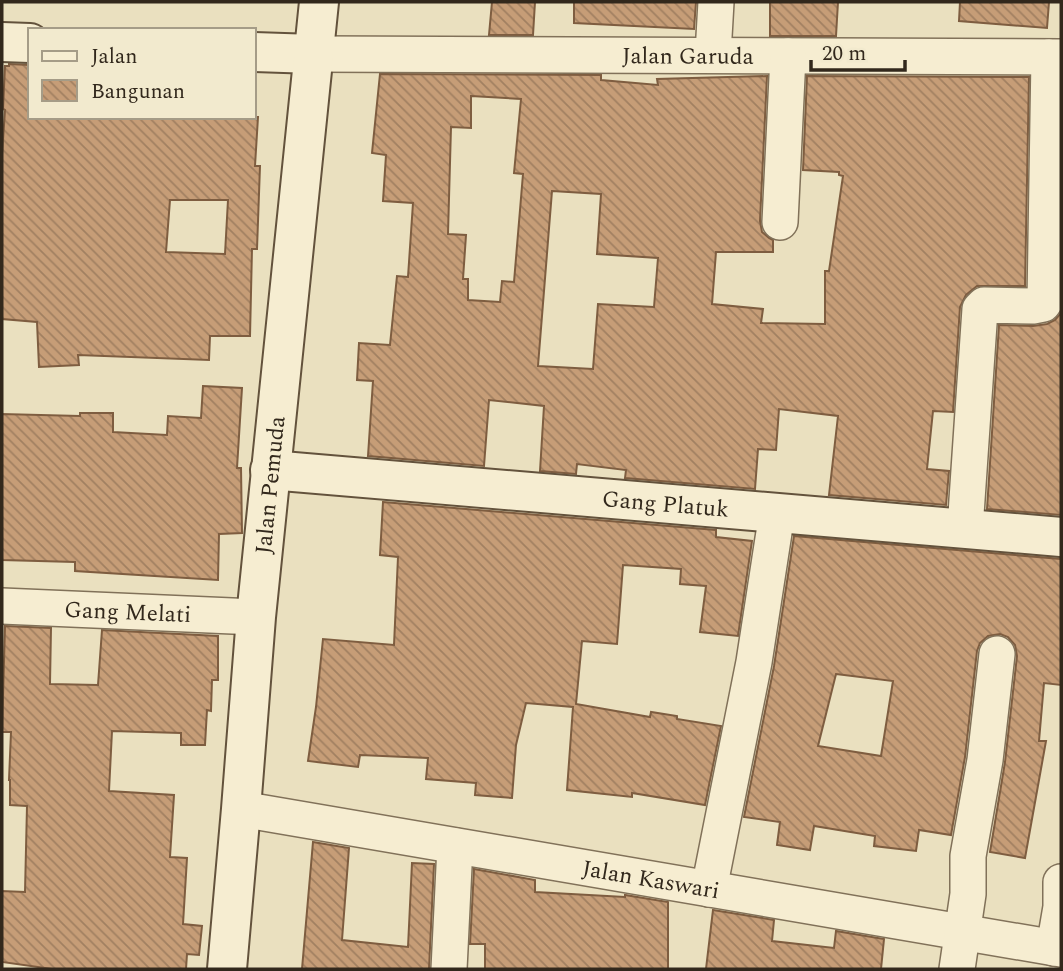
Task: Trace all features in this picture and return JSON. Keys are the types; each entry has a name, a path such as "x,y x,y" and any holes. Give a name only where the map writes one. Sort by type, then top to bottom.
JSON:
{"main road":[{"name":"Jalan Pemuda","path":"227,969 256,617 319,2"},
{"path":"2,42 28,43"},
{"path":"256,52 314,54"},
{"name":"Gang Platuk","path":"270,470 1061,537"}],"street":[{"path":"713,54 716,2"},
{"name":"Jalan Garuda","path":"314,54 1055,57"},
{"path":"780,222 788,56"},
{"path":"965,529 980,309 984,305 1040,305 1045,301 1055,57"},
{"path":"709,889 754,662 777,513"},
{"name":"Gang Melati","path":"2,606 256,617"},
{"path":"957,969 968,894 968,856 985,760 998,654"},
{"name":"Jalan Kaswari","path":"241,809 1058,949"},
{"path":"449,969 455,846"},
{"path":"1058,949 1061,882"}],"building":[{"path":"492,2 535,2 533,35 489,35"},
{"path":"574,2 696,2 694,29 574,23"},
{"path":"770,2 838,2 836,36 770,36"},
{"path":"960,2 1049,2 1047,28 959,21"},
{"path":"28,65 28,119 258,117 255,166 260,166 257,249 252,249 250,336 210,336 209,360 78,355 79,365 39,367 37,322 2,319 5,66","holes":["170,200 228,200 225,254 166,252"]},
{"path":"380,74 601,75 601,80 658,85 657,79 767,76 760,221 762,232 773,240 773,252 716,252 712,304 763,309 761,323 825,324 825,271 829,271 843,176 839,175 839,172 803,170 807,76 1029,77 1025,286 977,286 966,295 960,307 953,412 933,411 927,469 949,471 946,505 829,495 838,416 779,409 776,450 758,449 755,489 625,478 626,470 577,464 576,474 540,471 544,406 489,400 484,466 368,456 373,381 357,380 359,343 390,345 397,276 408,277 413,203 383,201 386,155 372,153","holes":["471,96 521,99 514,173 523,174 514,282 502,281 500,302 468,300 468,279 463,279 466,235 448,234 451,127 471,128","552,191 601,194 597,254 658,258 654,307 598,304 593,369 538,366"]},
{"path":"1061,313 1061,515 987,509 999,325 1047,324"},
{"path":"203,386 242,388 237,468 241,468 242,533 219,534 218,580 75,571 75,562 2,560 2,414 80,416 80,413 113,413 113,432 167,435 168,416 201,418"},
{"path":"383,502 716,530 716,537 752,541 738,636 700,632 706,586 680,584 681,569 623,565 617,644 582,641 576,704 650,717 651,712 721,726 705,805 632,793 632,797 567,790 573,707 526,703 516,745 512,798 475,795 476,783 426,779 428,758 360,755 358,767 308,761 323,639 394,645 398,557 380,555"},
{"path":"794,536 1061,559 1061,685 1044,683 1039,741 1046,741 1025,858 990,852 1005,762 1017,656 1015,645 1008,637 1000,634 988,636 980,643 977,651 965,757 951,835 919,830 916,851 874,846 875,836 814,826 810,850 777,845 780,822 744,817 774,666","holes":["836,674 893,681 881,756 818,746"]},
{"path":"5,626 51,628 50,684 98,685 102,630 218,636 218,680 212,680 211,711 207,710 205,745 181,745 181,733 112,731 109,791 174,795 170,857 187,858 183,924 202,926 199,955 187,954 186,969 52,969 2,962 2,891 25,892 27,806 10,805 11,732 2,732"},
{"path":"313,842 349,848 342,940 408,947 412,863 434,864 429,969 302,969"},
{"path":"474,869 535,880 535,892 625,895 668,902 668,969 485,969 485,944 470,944"},
{"path":"713,910 774,920 772,941 834,948 836,931 884,939 881,969 706,969"}]}
